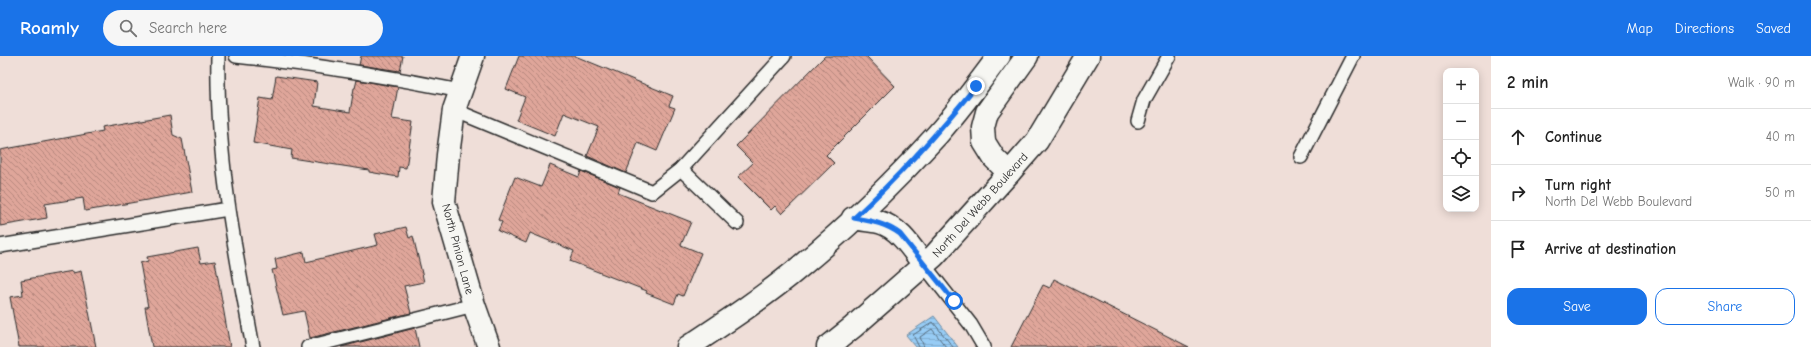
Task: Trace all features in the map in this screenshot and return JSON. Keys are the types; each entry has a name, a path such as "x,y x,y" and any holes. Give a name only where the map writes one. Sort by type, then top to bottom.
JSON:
{"street":[{"name":"North Pinion Lane","path":"473,56 457,100 448,156 444,202 474,305 488,347"},
{"path":"700,344 801,266 906,168 938,133 999,56"},
{"path":"1009,173 994,158 984,142 983,126 987,112 1027,56"},
{"name":"North Del Webb Boulevard","path":"828,347 924,265 1009,173 1037,141 1088,56"},
{"path":"854,218 879,222 890,227 900,234 924,265"}],"lane":[{"path":"218,56 217,81 228,210 252,347"},
{"path":"236,56 289,62 394,78 457,100 652,192 681,169 784,56"},
{"path":"1138,120 1144,100 1169,56"},
{"path":"1301,156 1353,56"},
{"path":"681,169 737,223"},
{"path":"0,246 228,210"},
{"path":"924,265 971,325 984,347"},
{"path":"308,347 474,305"}],"water":[{"path":"934,316 958,347 916,347 906,335"}],"building":[{"path":"361,56 403,56 400,71 359,65"},
{"path":"519,56 575,56 673,96 669,106 675,108 657,151 638,143 626,173 587,156 599,127 564,113 555,136 516,120 525,97 506,89"},
{"path":"825,56 866,56 895,86 826,155 834,163 782,214 775,206 771,210 738,177 753,163 736,146"},
{"path":"276,76 317,82 314,106 350,112 354,88 357,80 398,87 392,119 413,122 406,168 399,167 398,177 369,172 369,170 291,158 292,150 253,143 260,98 272,100"},
{"path":"170,115 173,135 182,139 192,192 85,211 83,198 45,204 47,218 0,226 0,150 103,131 102,127"},
{"path":"550,165 579,177 581,171 620,187 618,193 691,222 681,245 701,253 683,296 678,294 674,304 646,293 647,291 570,261 574,251 530,233 526,243 498,231 502,222 498,220 515,177 541,187"},
{"path":"406,227 409,238 413,236 424,282 404,286 411,313 310,338 304,311 283,315 272,270 277,269 275,259 304,252 306,262 378,245 375,234"},
{"path":"198,248 201,263 215,261 230,347 152,347 145,307 148,307 140,263 148,261 147,257"},
{"path":"73,271 73,273 81,271 96,347 19,347 10,297 23,295 21,280"},
{"path":"1054,279 1189,347 1011,347 1043,285 1050,288"},
{"path":"415,328 419,347 341,347"}],"route":[{"path":"954,301 900,234 879,222 854,218 906,168 938,133 976,86"}]}
